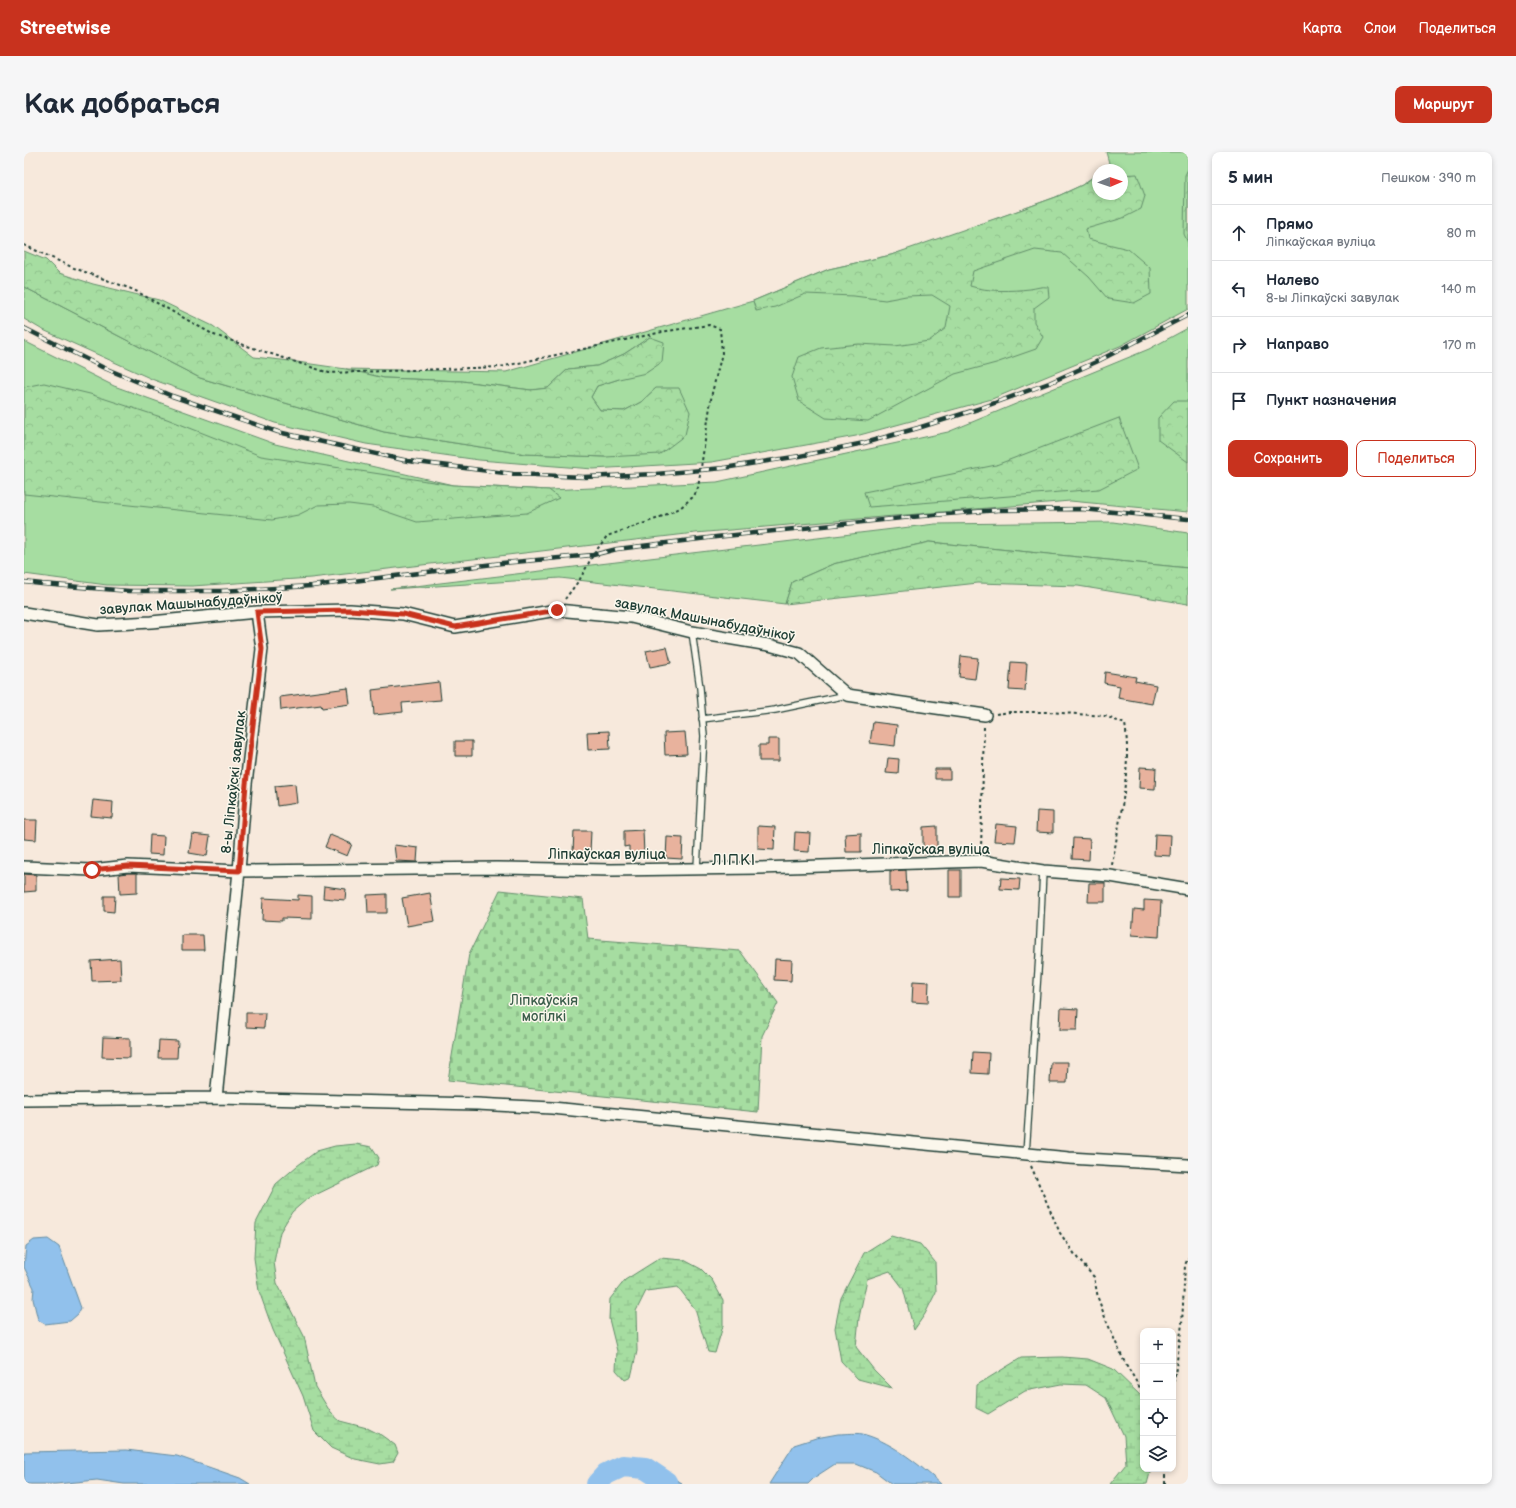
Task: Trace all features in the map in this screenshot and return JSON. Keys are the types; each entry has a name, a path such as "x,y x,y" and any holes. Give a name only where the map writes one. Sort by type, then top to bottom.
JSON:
{"street":[{"name":"завулак Машынабудаўнікоў","path":"24,613 98,625 151,622 257,612 350,610 403,614 455,627 557,610 631,617 692,632 769,645 799,653 847,695"},
{"name":"8-ы Ліпкаўскі завулак","path":"216,1098 239,871 246,784 262,649 257,612"},
{"path":"847,695 985,715"},
{"name":"Ліпкаўская вуліца","path":"24,867 92,870 128,866 239,871 496,868 611,870 758,868 980,861 1043,871 1110,876 1188,889"},
{"path":"24,1100 216,1098 476,1104 552,1108 1069,1158 1188,1165"}],"lane":[{"path":"692,632 700,688 704,736 697,868"},
{"path":"702,719 775,710 847,695"},
{"path":"1026,1154 1043,871"}],"path":[{"path":"24,245 74,268 134,290 214,335 329,373 500,367 667,331 709,325 720,329 722,353 712,393 698,488 694,496 680,508 656,519 607,536 593,555 580,579 557,610"},
{"path":"980,861 985,715 1010,712 1048,712 1105,716 1125,724 1128,741 1123,796 1110,876"},
{"path":"1026,1154 1060,1233 1078,1259 1094,1277 1098,1298 1106,1320 1123,1359 1140,1388"},
{"path":"1176,1367 1182,1324 1185,1265 1188,1258"},
{"path":"1165,1472 1165,1484"}],"green space":[{"path":"1106,152 1188,152 1188,309 1120,346 992,399 856,436 712,462 593,469 479,460 366,444 275,423 154,380 41,329 24,319 24,287 200,378 384,432 525,454 606,457 656,388 641,402 624,411 600,410 591,397 597,386 619,379 650,337 624,354 597,366 568,369 548,388 531,390 462,381 384,378 346,369 506,372 753,301 829,269 891,255 926,244 1056,197 1082,185 1092,178 1092,200 1128,200 1128,164 1108,164 1109,163"},
{"path":"1188,169 1188,243 1184,234 1185,175"},
{"path":"1137,174 1145,196 1141,209 1123,218 1086,229 1088,239 1128,249 1150,268 1151,294 1134,303 1108,299 1089,277 1062,253 1035,250 973,271 970,286 1000,290 1023,290 1048,287 1049,297 1034,308 1034,322 1043,337 1036,349 996,363 955,374 868,421 826,418 799,401 792,377 799,357 821,348 859,344 895,346 929,341 946,328 950,306 932,295 906,296 885,300 854,296 805,294 775,307 756,311 753,301 829,269 891,255 1056,197 1082,185 1092,178 1092,200 1128,200 1128,175"},
{"path":"24,251 46,260 59,273 93,284 159,300 213,326 254,357 346,369 384,378 462,381 531,390 548,388 568,369 597,366 624,354 650,337 664,342 662,362 646,373 597,386 591,397 600,410 624,411 641,402 656,388 679,388 690,412 685,435 660,454 606,457 525,454 384,432 200,378 24,287"},
{"path":"1188,328 1188,512 1070,501 695,533 311,578 192,586 107,585 24,574 24,341 114,386 275,444 453,485 550,490 717,482 948,432 1149,349"},
{"path":"44,383 90,394 167,419 261,456 453,485 549,490 559,498 527,513 417,522 373,507 349,504 318,505 298,515 272,520 24,494 24,387"},
{"path":"1174,401 1188,401 1188,462 1158,440 1158,418"},
{"path":"1119,418 1138,469 1099,489 869,507 864,492 996,465"},
{"path":"1113,522 1188,533 1188,568 929,542 833,564 792,582 785,604 560,578 390,589 935,524"},
{"path":"929,542 1188,568 1188,604 1078,586 978,583 785,604 792,582 833,564"},
{"name":"Ліпкаўскія могілкі","path":"500,890 583,899 588,939 740,951 778,1003 762,1036 758,1112 448,1080 469,954"},
{"path":"356,1144 372,1147 379,1158 377,1165 307,1199 292,1212 280,1232 274,1262 277,1283 304,1336 315,1387 331,1413 340,1421 367,1428 381,1435 395,1445 398,1453 393,1462 380,1464 355,1459 331,1448 314,1431 303,1396 273,1330 259,1291 254,1258 256,1223 276,1184 317,1151 335,1146"},
{"path":"891,1236 920,1244 935,1262 936,1292 925,1314 914,1330 903,1288 890,1271 867,1279 859,1318 856,1347 874,1370 892,1388 858,1379 841,1361 835,1328 841,1298 864,1253"},
{"path":"660,1258 684,1260 701,1269 712,1280 723,1300 723,1326 715,1353 708,1352 695,1309 678,1287 646,1291 636,1311 637,1351 631,1377 625,1380 616,1370 617,1351 609,1319 610,1299 625,1280"},
{"path":"1062,1357 1088,1359 1113,1369 1140,1395 1140,1472 1150,1472 1147,1484 1110,1484 1126,1464 1124,1436 1106,1398 1086,1385 1061,1384 1025,1391 988,1414 976,1408 977,1385 1021,1358"}],"water":[{"path":"48,1239 59,1247 81,1308 78,1314 70,1321 45,1324 38,1320 33,1299 34,1288 24,1267 26,1246 34,1240"},
{"path":"856,1433 876,1439 896,1449 925,1470 941,1484 892,1484 876,1472 856,1464 835,1464 815,1477 808,1484 769,1484 794,1445 816,1438 838,1434"},
{"path":"126,1450 177,1456 240,1478 250,1484 124,1484 97,1480 55,1484 24,1484 24,1452"},
{"path":"663,1477 673,1478 682,1484 657,1484"}],"building":[{"path":"667,647 671,663 650,667 646,651"},
{"path":"961,656 978,658 975,679 959,677"},
{"path":"1011,662 1027,663 1025,691 1009,690"},
{"path":"1105,672 1136,677 1135,681 1156,685 1152,704 1118,698 1120,686 1104,683"},
{"path":"439,682 441,700 402,703 403,712 374,715 372,690"},
{"path":"348,688 350,704 322,708 321,705 281,710 280,697"},
{"path":"873,722 897,725 895,746 870,743"},
{"path":"609,731 610,749 588,750 587,732"},
{"path":"685,732 687,754 665,755 664,733"},
{"path":"768,739 779,739 779,761 759,761 759,745 768,745"},
{"path":"455,741 472,741 472,756 455,756"},
{"path":"888,758 899,759 898,774 886,773"},
{"path":"1140,767 1156,768 1155,789 1139,788"},
{"path":"935,769 950,769 950,779 935,779"},
{"path":"295,784 297,803 277,806 275,786"},
{"path":"93,800 113,802 112,818 91,816"},
{"path":"1037,811 1053,812 1053,833 1036,832"},
{"path":"24,820 37,820 36,840 24,839"},
{"path":"996,824 1017,826 1015,842 994,841"},
{"path":"758,826 775,827 774,850 758,849"},
{"path":"937,826 937,850 923,850 923,827"},
{"path":"643,830 644,855 629,856 629,846 624,847 624,831"},
{"path":"574,831 591,831 590,852 573,852"},
{"path":"795,832 810,833 809,852 794,851"},
{"path":"861,833 861,852 846,852 845,834"},
{"path":"192,834 210,836 207,856 189,853"},
{"path":"1155,834 1171,835 1170,856 1154,855"},
{"path":"150,835 164,836 163,855 149,854"},
{"path":"330,835 352,844 347,856 325,847"},
{"path":"667,837 683,838 682,859 666,858"},
{"path":"1073,838 1090,839 1089,860 1072,859"},
{"path":"394,845 418,848 417,862 396,861"},
{"path":"906,870 907,891 890,892 890,871"},
{"path":"949,870 961,870 961,897 949,897"},
{"path":"137,873 137,893 120,894 119,874"},
{"path":"24,874 36,875 36,891 24,892"},
{"path":"1001,878 1020,879 1019,890 1000,889"},
{"path":"1089,883 1105,883 1105,902 1088,902"},
{"path":"324,886 346,889 345,900 323,898"},
{"path":"430,893 435,921 407,926 402,898"},
{"path":"387,894 387,913 368,913 367,895"},
{"path":"298,895 312,896 312,919 282,918 282,921 262,920 263,898 298,900"},
{"path":"104,896 115,896 114,912 104,911"},
{"path":"1144,900 1161,901 1159,937 1132,935 1134,909 1144,910"},
{"path":"182,935 203,935 204,950 182,950"},
{"path":"120,959 121,980 92,981 91,961"},
{"path":"775,959 792,960 791,981 774,980"},
{"path":"913,981 929,982 928,1003 912,1002"},
{"path":"1061,1008 1078,1009 1077,1030 1060,1030"},
{"path":"246,1013 265,1013 264,1028 246,1027"},
{"path":"103,1037 130,1038 130,1058 102,1057"},
{"path":"159,1040 178,1041 177,1058 158,1058"},
{"path":"973,1052 989,1053 988,1074 972,1073"},
{"path":"1051,1062 1068,1062 1067,1083 1050,1083"}],"waterway":[{"path":"597,1484 606,1474 623,1466 645,1468 667,1484"}],"railway":[{"path":"24,328 102,367 172,396 278,432 408,461 513,474 584,477 656,474 724,468 800,456 864,443 981,408 1049,383 1096,362 1188,315"},
{"path":"24,582 129,591 220,591 312,586 502,563 593,555 617,549 716,537 922,516 998,510 1082,509 1188,519"}],"district":[{"name":"ЛІПКІ","path":"734,860"}],"route":[{"path":"92,870 128,866 239,871 246,784 262,649 257,612 350,610 403,614 455,627 557,610"}]}
